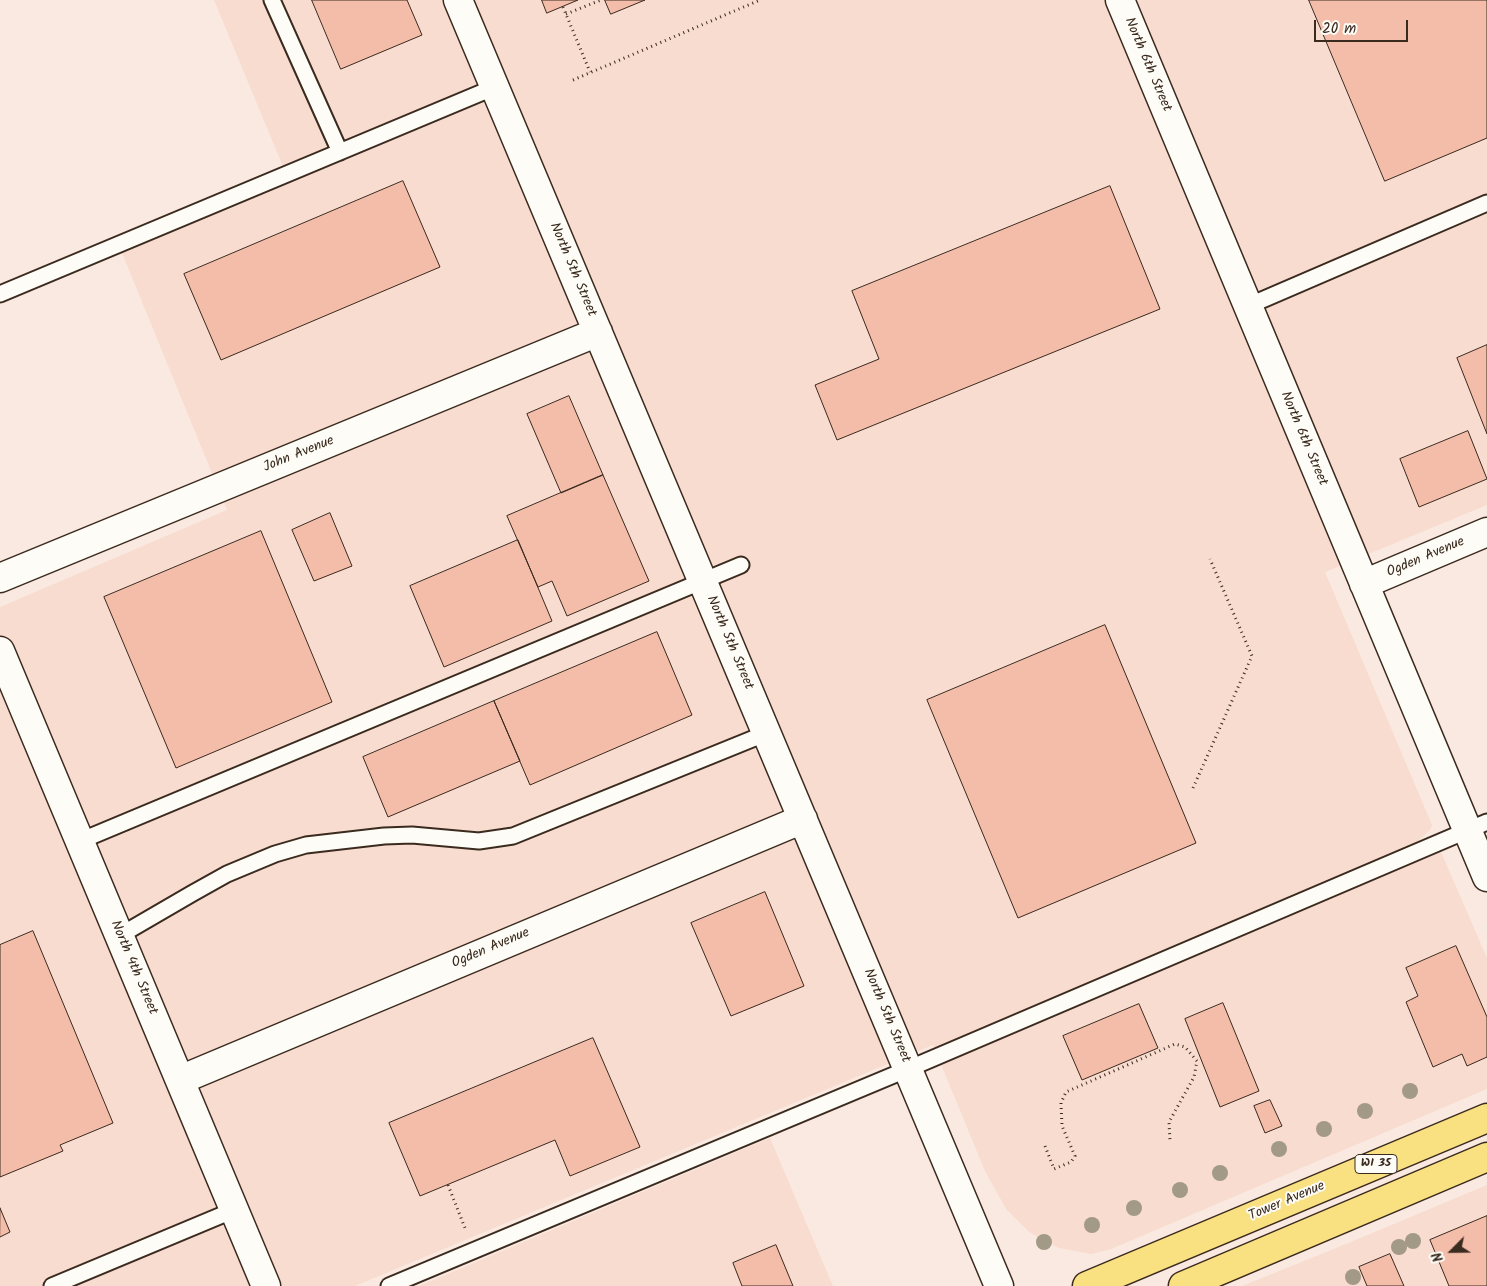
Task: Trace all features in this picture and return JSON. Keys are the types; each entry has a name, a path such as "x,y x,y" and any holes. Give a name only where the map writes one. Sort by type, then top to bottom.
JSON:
{"main road":[{"name":"Tower Avenue","path":"1087,1286 1487,1118"},
{"name":"WI 35","path":"1183,1286 1487,1157"}],"street":[{"name":"North 5th Street","path":"458,0 999,1286"},
{"name":"North 6th Street","path":"1120,0 1364,584 1477,826 1487,877"},
{"name":"John Avenue","path":"0,578 598,332"},
{"name":"Ogden Avenue","path":"1364,584 1487,532"},
{"name":"North 4th Street","path":"0,651 266,1286"},
{"name":"Ogden Avenue","path":"180,1080 803,819"}],"lane":[{"path":"272,0 340,152"},
{"path":"0,294 495,87"},
{"path":"1248,306 1487,203"},
{"path":"80,841 741,565"},
{"path":"119,936 201,888 275,854 306,845 384,836 479,841 513,836 767,733"},
{"path":"389,1286 908,1069 1477,826"},
{"path":"52,1286 234,1210"}],"path":[{"path":"566,14 601,0"},
{"path":"573,80 760,0"},
{"path":"563,6 590,72"},
{"path":"1193,788 1252,656 1210,559"},
{"path":"1045,1146 1054,1169 1071,1162 1075,1156 1062,1126 1061,1103 1066,1092 1175,1044 1185,1048 1197,1061 1194,1077 1169,1122 1170,1140"},
{"path":"448,1185 474,1250"}],"shaded area":[{"path":"214,0 1487,0 1487,505 1325,572 1432,825 1430,830 1416,843 1352,871 1358,886 1441,852 1487,958 1487,1089 1111,1249 1091,1254 1059,1248 1029,1232 1006,1209 985,1171 933,1045 355,1286 0,1286 0,607 227,510 122,253 289,181"},
{"path":"770,1138 833,1286 419,1286"},
{"path":"1487,1185 1487,1286 1242,1286 1346,1244"}],"building":[{"path":"312,0 407,0 422,35 341,69"},
{"path":"542,0 578,0 547,13"},
{"path":"605,0 645,0 611,14"},
{"path":"1309,0 1487,0 1487,138 1385,181"},
{"path":"403,181 440,267 221,360 184,274"},
{"path":"1110,186 1160,309 837,440 815,385 879,359 852,291"},
{"path":"1487,345 1487,434 1457,358"},
{"path":"569,396 603,475 561,493 527,414"},
{"path":"1468,431 1487,479 1419,507 1400,459"},
{"path":"603,475 649,581 567,616 552,581 538,587 507,516"},
{"path":"330,513 352,566 314,581 292,530"},
{"path":"261,531 332,702 176,768 104,597"},
{"path":"518,540 552,621 444,667 410,586"},
{"path":"1105,625 1196,843 1018,918 927,700"},
{"path":"657,632 692,715 530,785 494,701"},
{"path":"494,701 520,761 388,817 363,757"},
{"path":"765,892 804,986 731,1016 691,923"},
{"path":"33,931 113,1123 60,1145 63,1151 0,1177 0,945"},
{"path":"1456,946 1487,1017 1487,1057 1467,1066 1462,1054 1433,1067 1406,1002 1418,996 1406,968"},
{"path":"1223,1003 1259,1091 1220,1107 1185,1019"},
{"path":"1139,1004 1158,1048 1082,1080 1063,1036"},
{"path":"593,1038 640,1147 570,1176 555,1140 420,1196 389,1123"},
{"path":"1270,1100 1282,1126 1265,1133 1254,1106"},
{"path":"0,1208 10,1232 0,1237"},
{"path":"1487,1216 1487,1286 1449,1286 1430,1240"},
{"path":"776,1245 793,1286 742,1286 733,1263"},
{"path":"1390,1254 1404,1286 1367,1286 1359,1267"}]}
